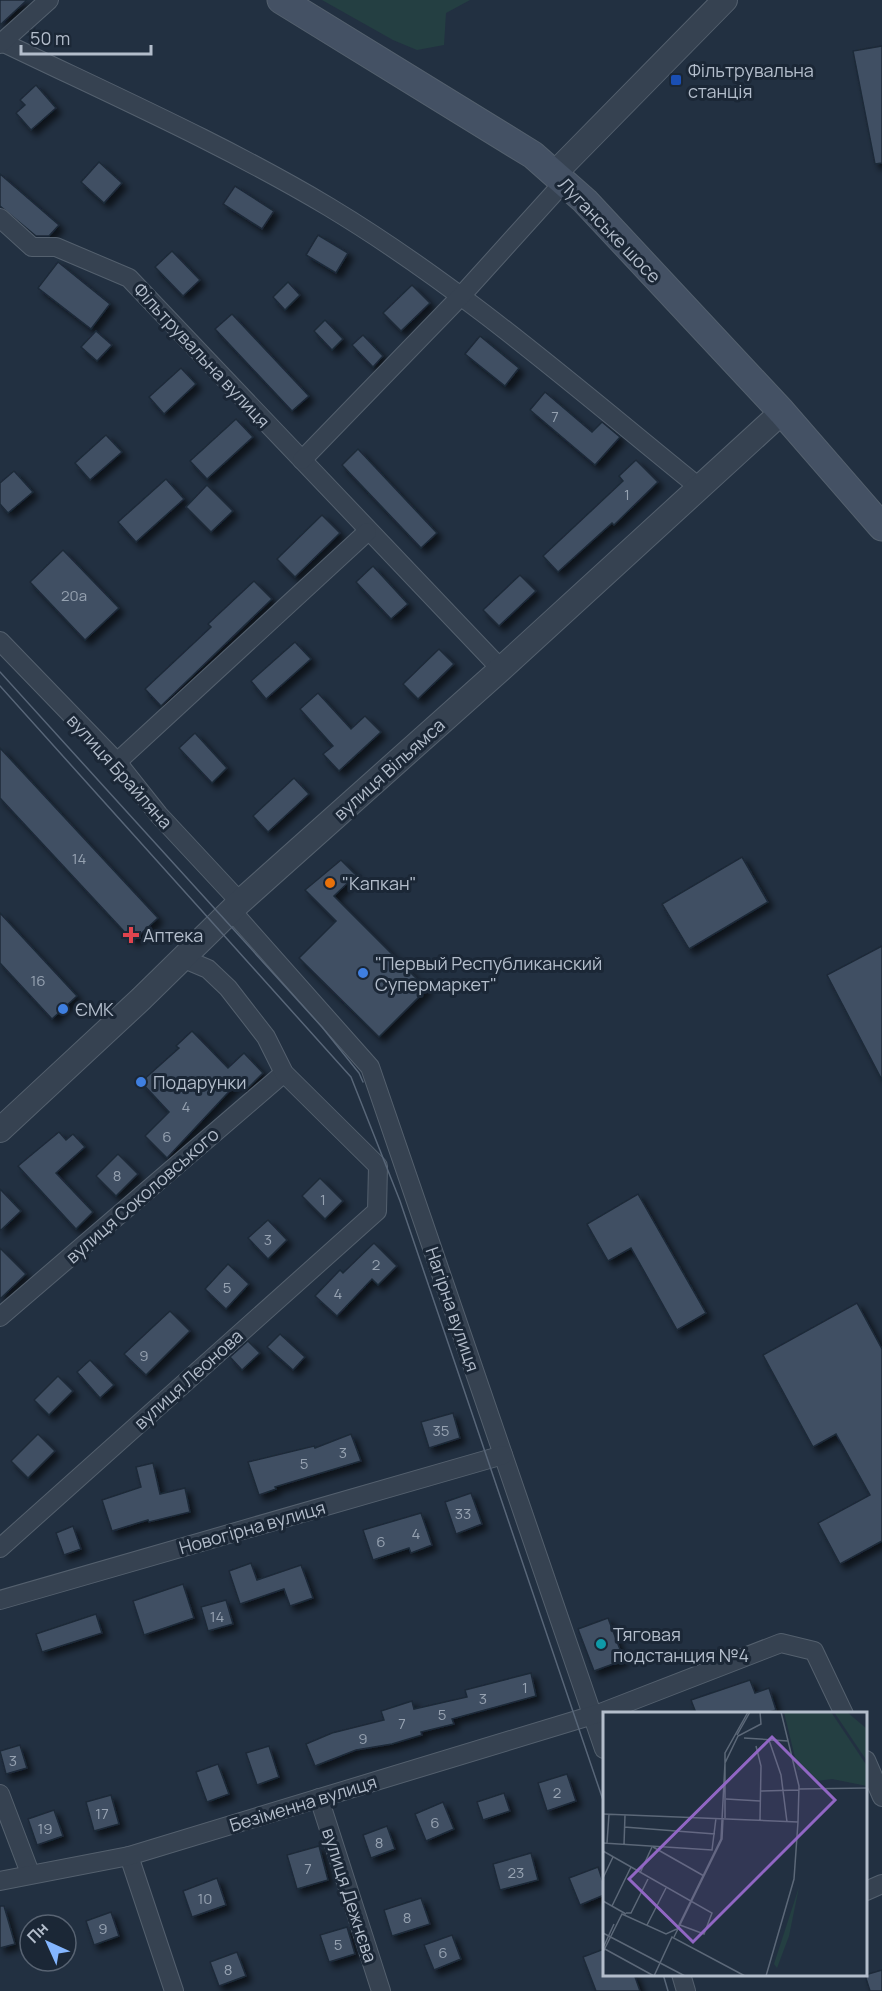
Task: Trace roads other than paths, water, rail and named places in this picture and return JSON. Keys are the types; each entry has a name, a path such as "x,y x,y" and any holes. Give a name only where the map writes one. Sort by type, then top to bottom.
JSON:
{"main road":[{"name":"Луганське шосе","path":"281,0 532,155 559,177 782,412 882,527"}],"street":[{"path":"49,0 1,43 227,151 330,208 461,296 700,488"},
{"path":"302,460 461,296 559,177 725,0"},
{"name":"Фільтрувальна вулиця","path":"0,218 32,247 56,247 129,278 367,532 501,669"},
{"name":"вулиця Вільямса","path":"0,1130 236,906 501,669 782,412"},
{"path":"117,762 367,532"},
{"name":"вулиця Брайляна","path":"0,640 117,762 236,906"},
{"name":"Нагірна вулиця","path":"236,906 370,1067 503,1455 598,1714 603,1743"},
{"path":"182,958 208,969 228,988 266,1037 284,1073"},
{"name":"вулиця Леонова","path":"0,1548 377,1211 378,1167 284,1073"},
{"name":"вулиця Соколовського","path":"0,1317 284,1073"},
{"name":"Новогірна вулиця","path":"0,1600 503,1455"},
{"path":"603,1712 781,1643 814,1651 844,1712"},
{"path":"598,1714 603,1712"},
{"name":"Безіменна вулиця","path":"0,1881 129,1856 598,1714"},
{"path":"867,1762 882,1797"},
{"path":"0,1794 30,1874"},
{"name":"вулиця Дежнєва","path":"319,1798 381,1991"},
{"path":"129,1856 174,1991"},
{"path":"867,1891 882,1884"},
{"path":"682,1976 686,1991"}],"tram line":[{"path":"0,672 322,1027 359,1073 363,1082"},
{"path":"0,686 351,1077 400,1201 603,1800"},
{"path":"664,1976 668,1991"}],"place":[{"name":"Фільтрувальна станція","path":"676,80"},
{"name":"\"Капкан\"","path":"330,883"},
{"name":"Аптека","path":"131,935"},
{"name":"\"Первый Республиканский Супермаркет\"","path":"363,973"},
{"name":"ЄМК","path":"63,1009"},
{"name":"Подарунки","path":"141,1082"},
{"name":"Тяговая подстанция №4","path":"601,1644"}]}
